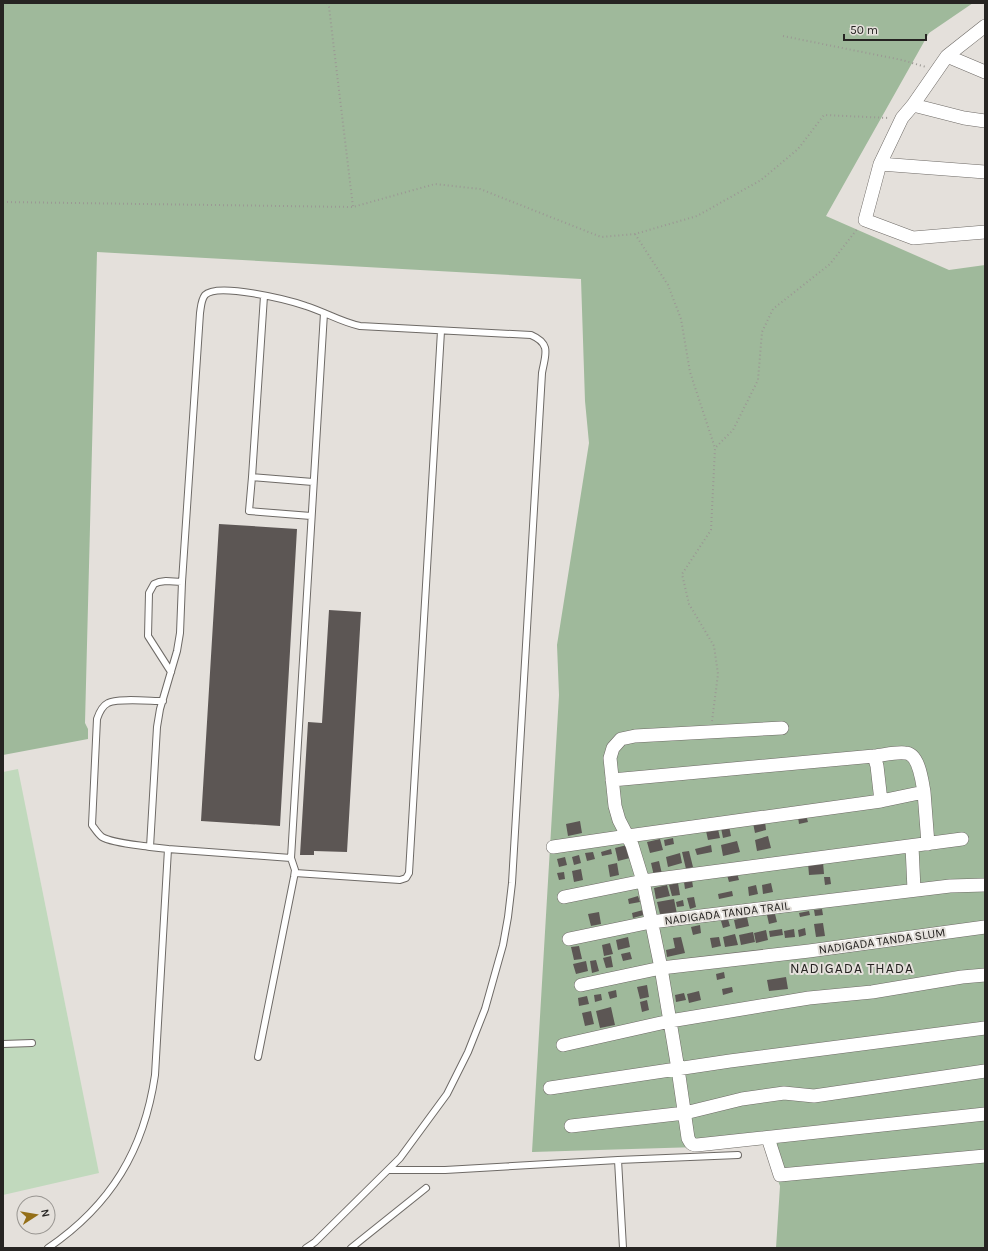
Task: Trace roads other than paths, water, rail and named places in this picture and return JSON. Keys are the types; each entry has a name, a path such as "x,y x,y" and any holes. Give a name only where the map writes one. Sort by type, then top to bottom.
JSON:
{"street":[{"path":"985,26 947,56 913,105 902,118 880,164 865,220 913,238 985,232"},
{"path":"947,56 985,72"},
{"path":"913,105 964,118 985,121"},
{"path":"880,164 985,172"},
{"path":"782,728 635,736 621,739 613,748 610,758 615,806 619,820 628,836 643,881 661,968 690,1143 694,1145 768,1138 985,1114"},
{"path":"612,780 907,752 918,764 924,792 928,844"},
{"path":"874,756 877,766 882,801"},
{"path":"553,847 882,801 924,792"},
{"path":"564,897 643,881 962,839"},
{"path":"912,846 914,890"},
{"name":"NADIGADA TANDA TRAIL","path":"569,939 651,922 950,886 985,886"},
{"name":"NADIGADA TANDA SLUM","path":"581,985 661,968 809,951 985,927"},
{"path":"563,1046 670,1021 809,998 872,992 962,977 985,975"},
{"path":"550,1088 678,1069 985,1028"},
{"path":"571,1126 685,1113 742,1098 784,1093 814,1096 985,1070"},
{"path":"768,1138 780,1175 985,1156"}],"lane":[{"path":"150,847 157,727 180,634 182,582 200,313 203,298 206,294 223,290 242,291 306,305 343,321 360,326 441,331 523,333 537,338 545,346 546,352 542,373 512,883 503,945 485,1009 468,1052 446,1094 410,1146 389,1170 308,1247"},
{"path":"264,296 249,511 311,516"},
{"path":"258,1057 295,873 291,858 324,313"},
{"path":"295,873 400,880 406,878 409,873 441,331"},
{"path":"252,477 313,482"},
{"path":"171,672 148,636 149,593 154,584 159,582 166,580 182,582"},
{"path":"163,701 115,701 107,703 100,711 97,719 92,825 95,830 102,837 110,840 150,847 291,858"},
{"path":"48,1248 83,1222 118,1180 134,1149 148,1112 155,1075 168,849"},
{"path":"3,1044 32,1043"},
{"path":"389,1170 445,1170 738,1155"},
{"path":"618,1160 624,1248"},
{"path":"351,1248 426,1188"}],"district":[{"name":"NADIGADA THADA","path":"852,968"}]}
